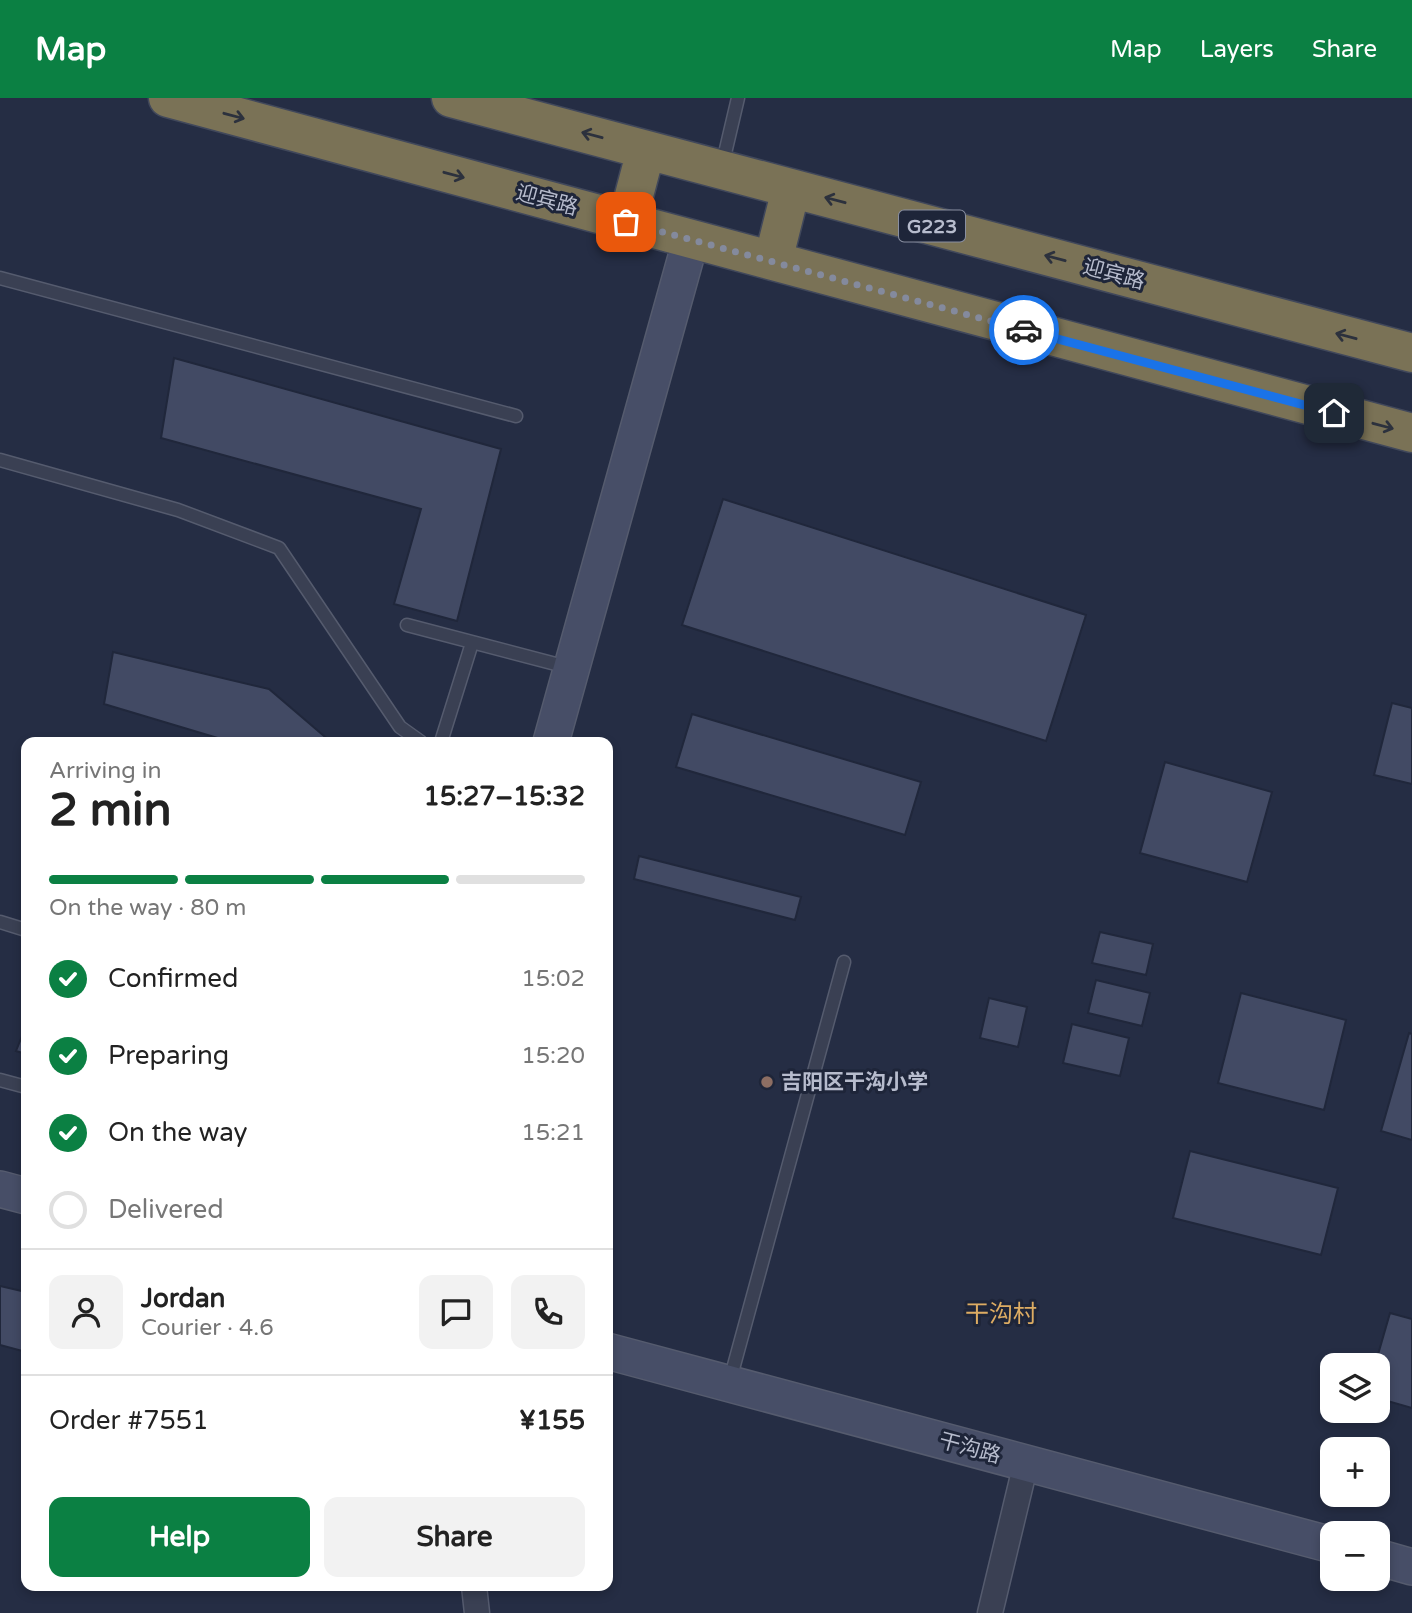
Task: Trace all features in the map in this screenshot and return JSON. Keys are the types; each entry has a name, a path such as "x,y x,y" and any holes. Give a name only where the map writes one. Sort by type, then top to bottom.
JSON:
{"highway":[{"name":"迎宾路","path":"168,98 1412,433"},
{"name":"迎宾路","path":"476,101 646,150 1412,353"},
{"path":"626,222 646,150"},
{"path":"773,261 791,188"}],"street":[{"path":"552,737 691,240"},
{"path":"0,1189 21,1195"},
{"name":"干沟路","path":"613,1353 1320,1542"},
{"path":"990,1613 1026,1463"},
{"path":"1390,1561 1412,1567"},
{"path":"475,1591 477,1613"}],"lane":[{"path":"721,170 738,98"},
{"path":"0,278 516,416"},
{"path":"0,460 178,510 279,548 400,727 414,737"},
{"path":"407,625 572,668"},
{"path":"443,737 472,643"},
{"path":"0,922 21,928"},
{"path":"729,1384 844,962"},
{"path":"0,1080 21,1086"}],"building":[{"path":"174,358 501,449 457,621 394,604 421,509 161,438"},
{"path":"723,499 1086,615 1046,741 682,625"},
{"path":"113,652 269,689 325,737 214,737 104,704"},
{"path":"1392,703 1412,708 1412,784 1374,775"},
{"path":"692,714 921,782 905,835 676,767"},
{"path":"1165,762 1272,792 1247,882 1140,853"},
{"path":"639,856 801,897 795,920 634,879"},
{"path":"1100,932 1153,944 1146,975 1092,963"},
{"path":"1096,980 1150,993 1142,1026 1088,1013"},
{"path":"1241,993 1346,1020 1324,1110 1218,1083"},
{"path":"989,998 1027,1007 1018,1047 980,1038"},
{"path":"1072,1024 1129,1038 1120,1076 1063,1063"},
{"path":"1409,1033 1412,1034 1412,1140 1381,1131"},
{"path":"21,1038 21,1052 16,1051"},
{"path":"1190,1151 1338,1188 1321,1255 1173,1218"},
{"path":"0,1286 21,1291 21,1351 0,1345"},
{"path":"1390,1313 1412,1319 1412,1408 1390,1402 1390,1353 1378,1353"}],"way so far":[{"path":"626,222 1024,330"}],"place":[{"name":"吉阳区干沟小学","path":"767,1082"}],"district":[{"name":"干沟村","path":"1001,1314"}],"route":[{"path":"1024,330 1334,413"}]}
